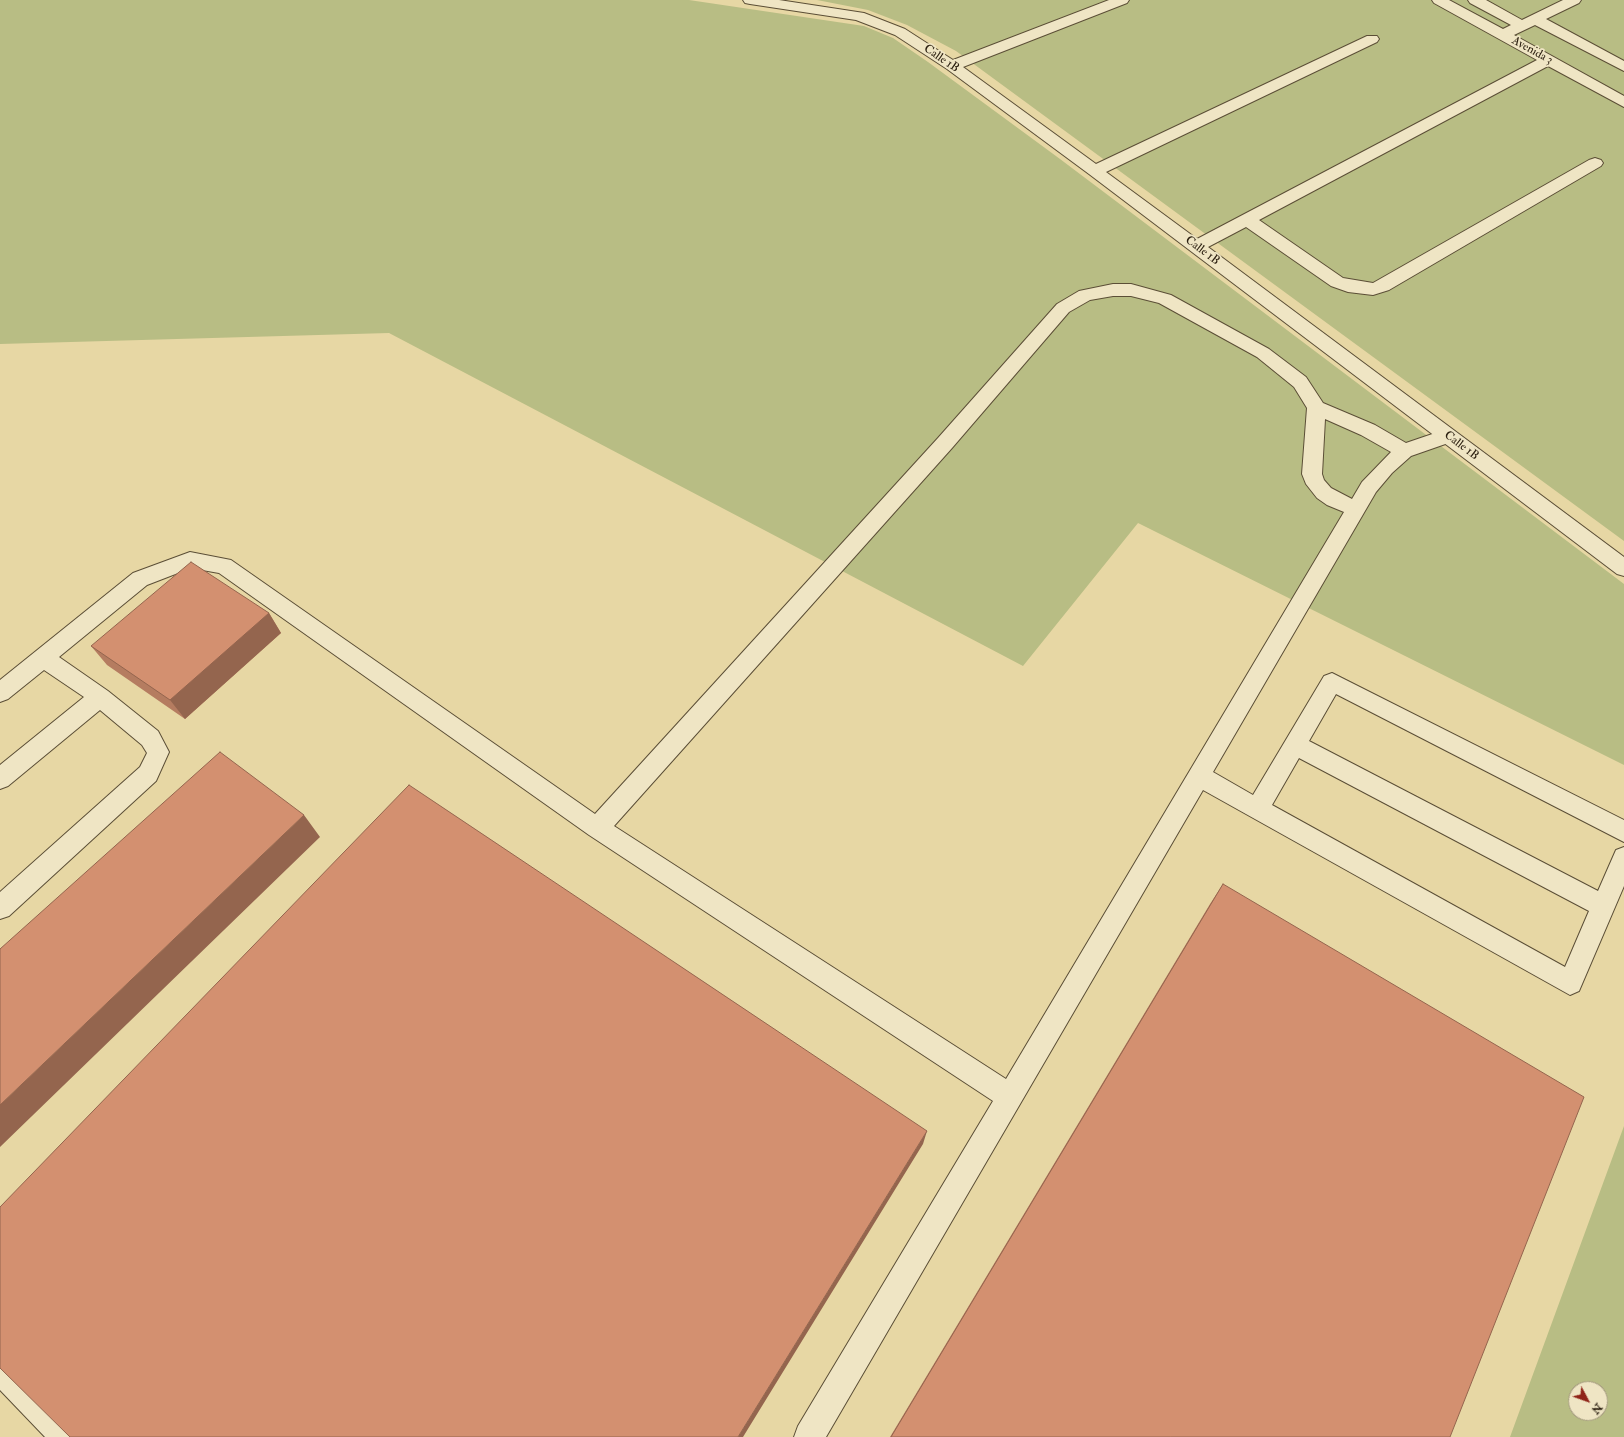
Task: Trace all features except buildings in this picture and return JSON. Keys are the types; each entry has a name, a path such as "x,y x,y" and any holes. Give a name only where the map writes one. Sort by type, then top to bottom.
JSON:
{"street":[{"name":"Calle 1B","path":"750,0 858,16 900,32 952,66 1095,171 1624,568"},
{"path":"952,66 1122,0"},
{"name":"Avenida 3","path":"1439,0 1624,102"},
{"path":"1475,0 1624,67"},
{"path":"1503,35 1574,0"},
{"path":"1095,171 1372,39"},
{"path":"1195,247 1549,60"},
{"path":"1246,220 1337,282 1348,286 1373,289 1383,286 1595,163"},
{"path":"597,828 945,443 1064,308 1073,301 1085,295 1113,290 1148,293 1165,299 1263,353 1300,382 1316,408 1312,474 1316,484 1324,493 1334,500 1356,509"},
{"path":"1316,408 1368,430 1404,451"},
{"path":"809,1437 1369,487 1385,468 1404,451 1447,436"},
{"path":"0,693 140,579 190,560 224,566 597,828 1010,1097"},
{"path":"0,908 148,774 158,752 150,738 100,697 44,658"},
{"path":"1258,808 1332,682 1624,832"},
{"path":"0,779 100,697"},
{"path":"1295,745 1603,906"},
{"path":"1199,776 1570,983 1624,858"},
{"path":"0,1369 66,1437"}],"green space":[{"path":"0,0 689,0 864,26 893,38 1060,159 1624,584 1624,765 1138,523 1023,666 389,333 0,344"},
{"path":"817,0 1624,0 1624,541 956,51 907,25 868,10"},
{"path":"1624,1126 1624,1437 1510,1437"}]}
